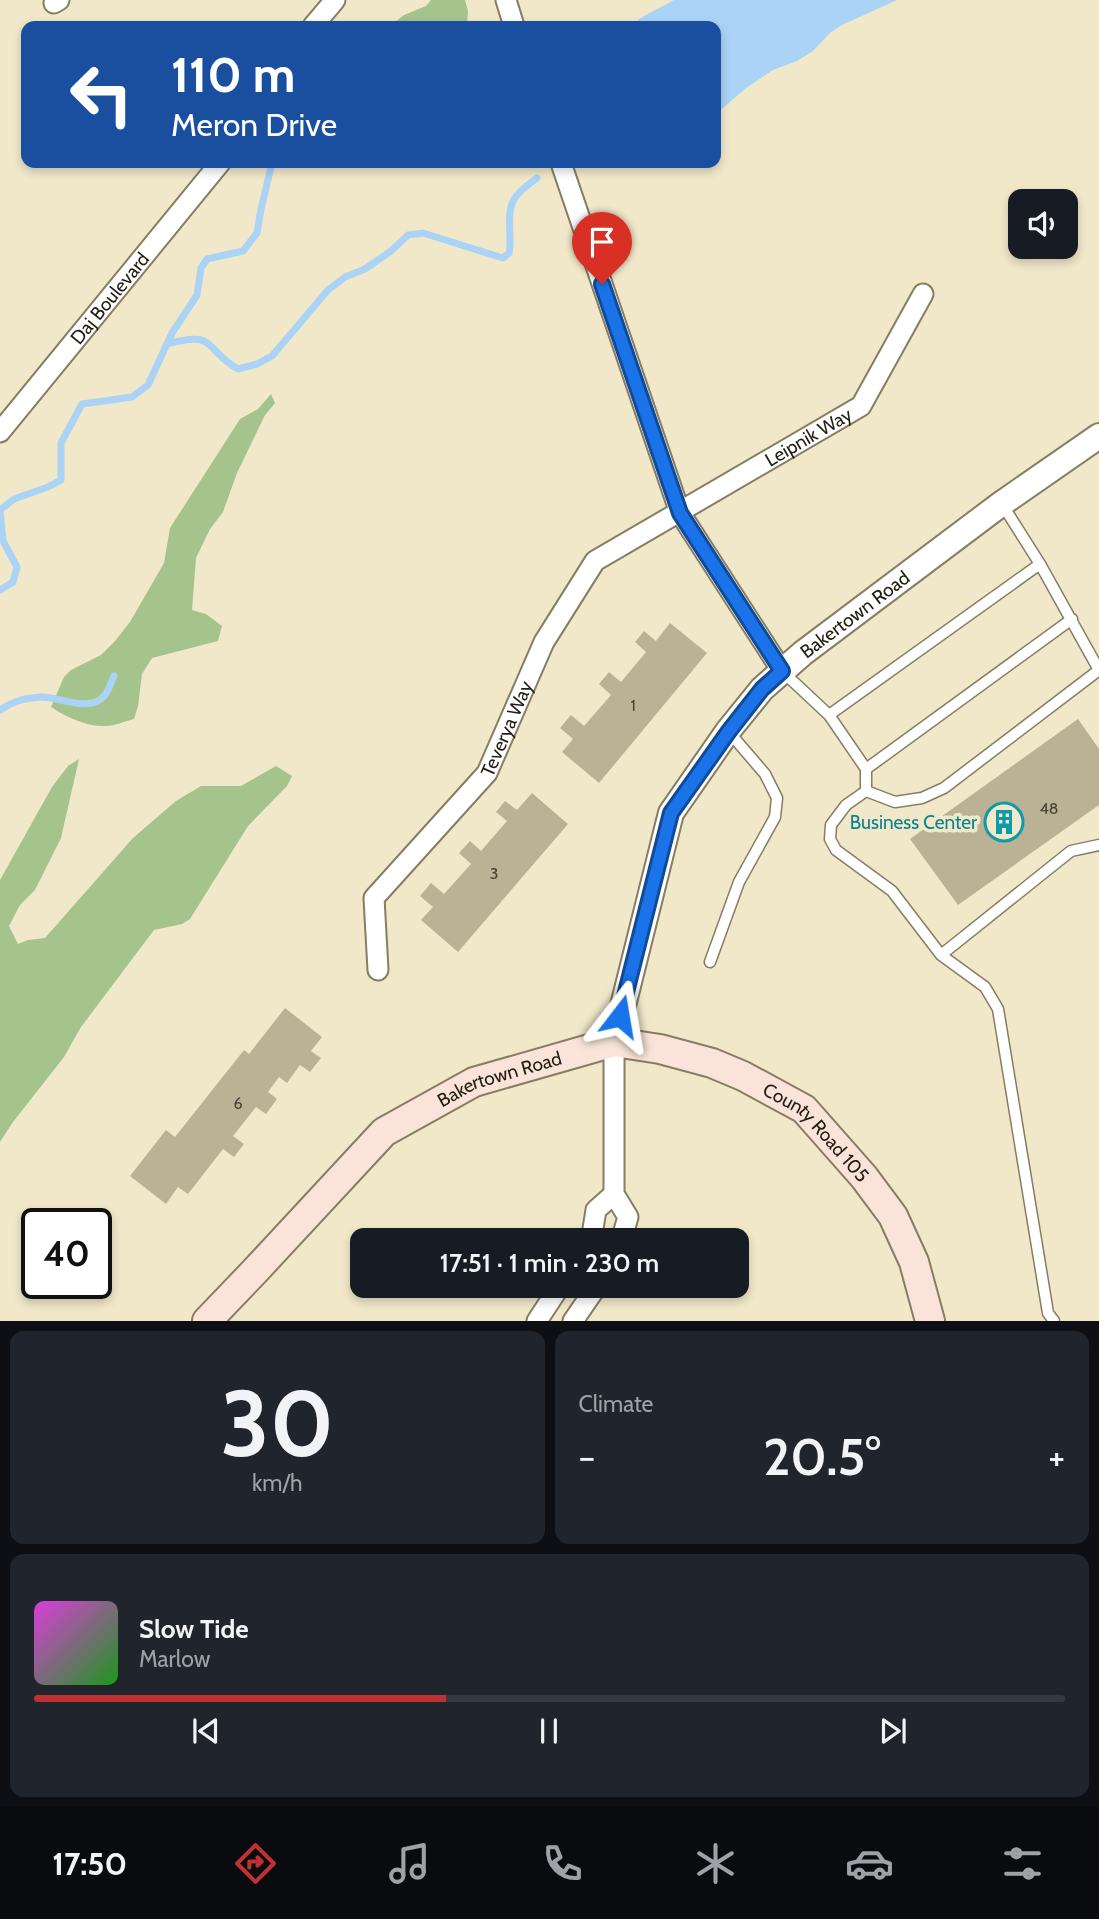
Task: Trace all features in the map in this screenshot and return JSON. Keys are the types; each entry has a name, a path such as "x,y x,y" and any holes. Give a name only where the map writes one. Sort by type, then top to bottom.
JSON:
{"main road":[{"name":"Bakertown Road","path":"207,1321 384,1132 474,1082 614,1042"},
{"name":"County Road 105","path":"614,1042 660,1049 712,1063 743,1076 804,1109 864,1177 893,1216 914,1262 930,1321"}],"street":[{"path":"317,21 335,0"},
{"path":"506,0 512,21"},
{"name":"Daj Boulevard","path":"0,432 216,168"},
{"path":"563,168 680,513 782,671"},
{"name":"Leipnik Way","path":"680,513 861,407 923,294"},
{"name":"Bakertown Road","path":"614,1042 671,813 762,689 803,653 1001,504 1099,436"},
{"name":"Teverya Way","path":"378,971 374,898 487,773 544,642 595,561 680,513"},
{"path":"614,1042 614,1194 628,1217 625,1228"},
{"path":"593,1228 596,1210 614,1194"},
{"path":"537,1321 552,1298"},
{"path":"573,1321 589,1298"}],"lane":[{"path":"866,791 895,802 922,798 944,788 1099,670 1040,564 1001,504"},
{"path":"829,715 1040,564"},
{"path":"866,769 1072,619"},
{"path":"782,671 829,715 866,769 866,791"},
{"path":"710,962 739,882 775,817 777,798 765,774 729,731"},
{"path":"866,791 846,805 831,825 830,839 836,850 892,891 941,955 985,987 998,1009 1049,1318"},
{"path":"941,955 1071,851 1099,845"}],"green space":[{"path":"431,0 465,0 467,21 396,21 426,6"},
{"path":"271,394 275,403 265,415 237,473 223,512 210,529 196,558 192,610 206,614 222,626 218,641 152,658 142,674 134,719 109,726 92,725 70,718 51,707 64,677 71,670 101,655 130,622 164,563 170,528 240,419 258,409"},
{"path":"79,759 61,838 35,890 20,905 9,926 18,944 45,938 133,838 176,801 201,786 241,786 276,766 292,776 287,786 248,826 190,919 182,924 154,930 0,1142 0,880 52,787 68,766"}],"water":[{"path":"674,0 897,0 842,25 813,51 797,61 773,70 721,110 721,21 637,21"}],"building":[{"path":"670,623 707,653 599,783 562,752 573,739 560,728 571,715 584,726 611,695 599,684 609,672 621,682 646,652 635,642 644,631 656,641"},
{"name":"Business Center","path":"1078,719 1099,749 1099,805 958,905 910,839"},
{"path":"532,793 568,824 458,952 421,920 433,907 420,896 431,883 444,894 471,864 459,853 470,841 481,851 507,821 496,812 505,801 517,810"},
{"path":"285,1008 322,1037 311,1051 321,1058 310,1072 300,1065 287,1083 279,1077 268,1092 277,1099 266,1114 256,1107 233,1136 244,1144 234,1157 223,1149 188,1194 178,1187 166,1204 130,1176 166,1130 175,1137 244,1050 249,1054"}],"waterway":[{"path":"0,590 13,582 17,567 3,541 0,510 14,499 61,480 61,443 82,404 132,397 148,385 172,333 197,295 201,268 207,259 243,251 257,233 271,168"},
{"path":"167,344 183,340 203,340 238,369 257,364 272,356 328,290 345,277 365,269 408,235 423,233 503,258 509,253 511,206 523,189 537,178"},
{"path":"0,710 19,700 30,698 41,697 83,704 98,701 106,694 114,676"}],"place":[{"name":"Business Center","path":"1004,822"}],"route":[{"path":"602,284 680,513 782,671 762,689 729,731 671,813 620,1016"}]}
